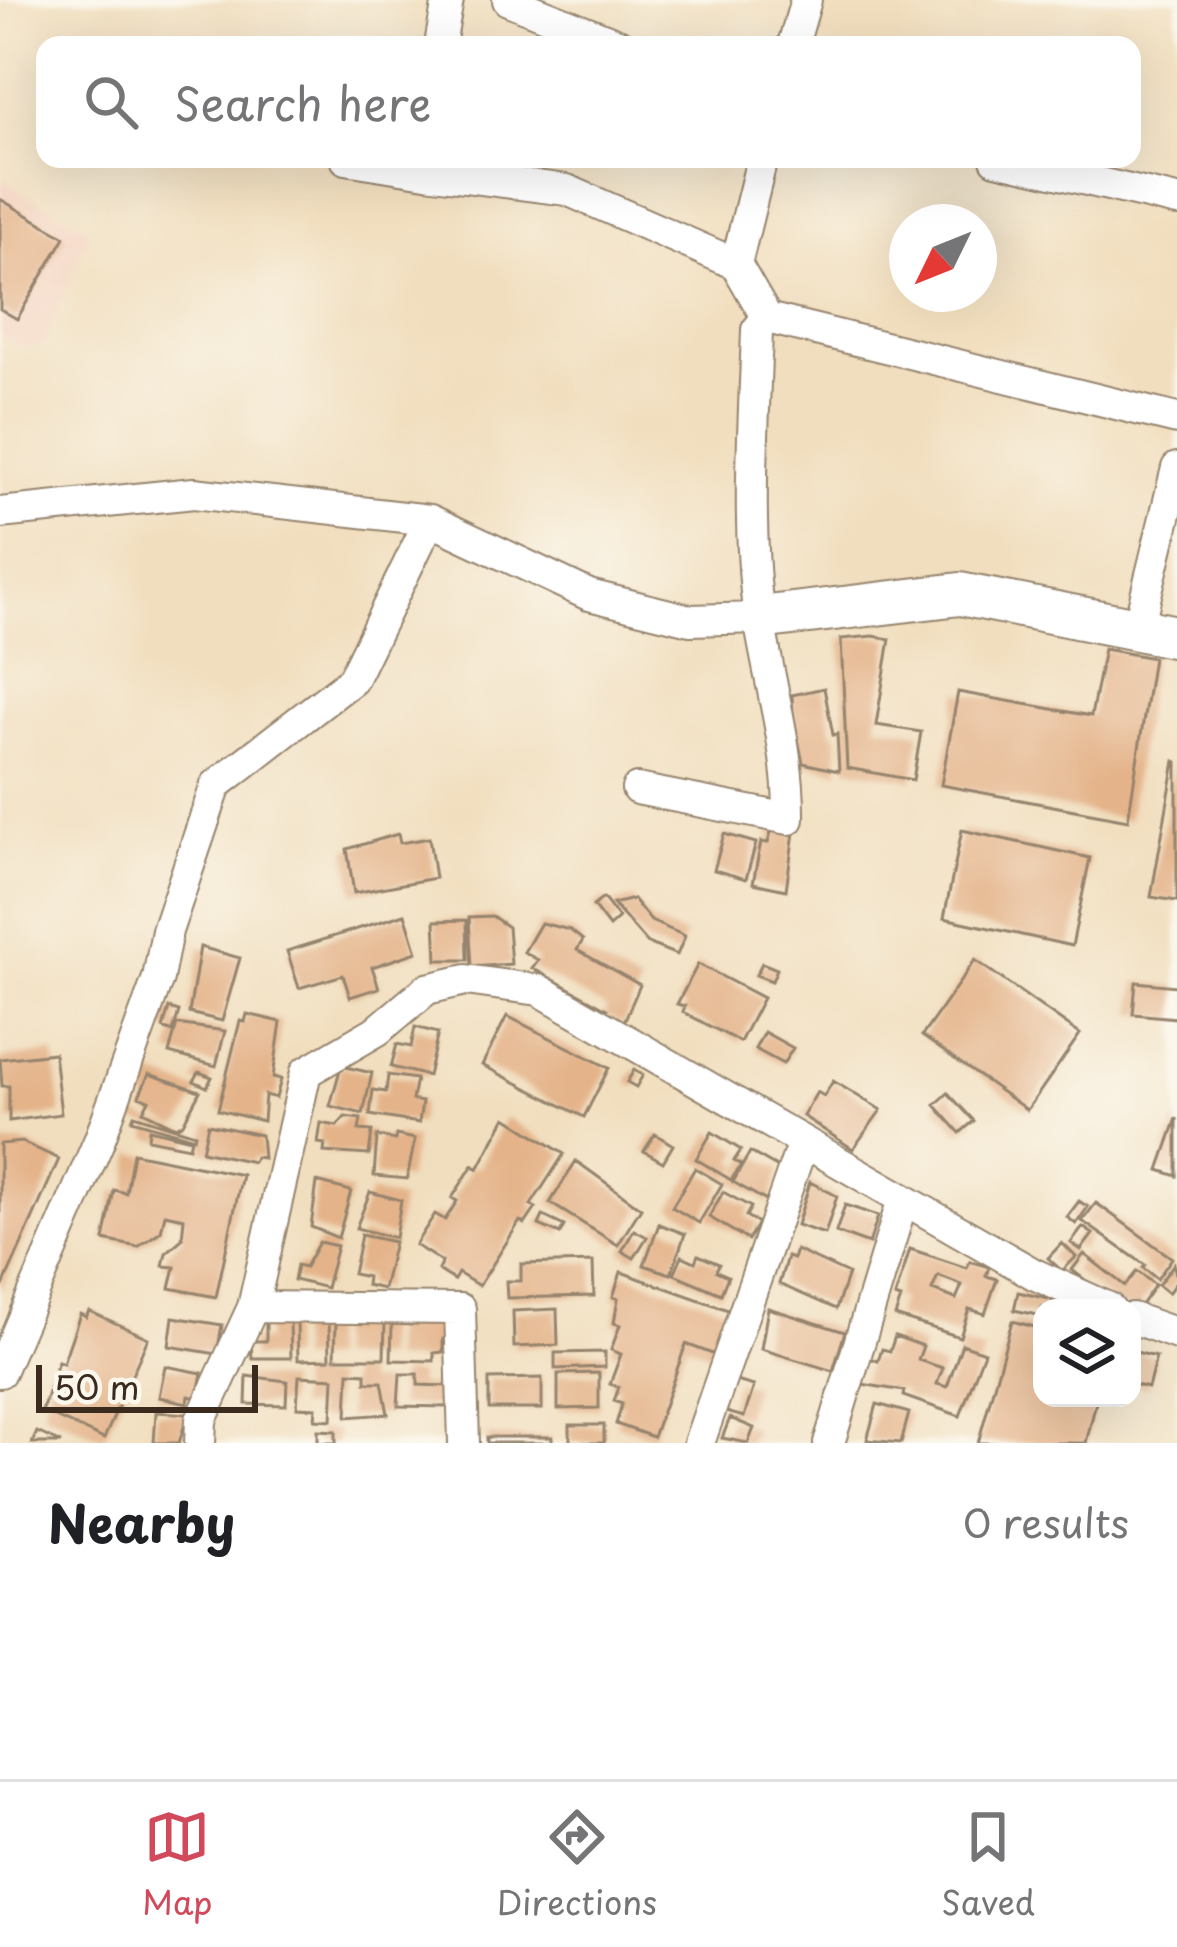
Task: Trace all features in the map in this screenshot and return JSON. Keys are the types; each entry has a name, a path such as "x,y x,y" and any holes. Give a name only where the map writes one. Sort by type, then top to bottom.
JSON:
{"street":[{"path":"442,36 448,0"},
{"path":"508,0 564,10 606,36"},
{"path":"796,36 806,0"},
{"path":"444,168 567,190 736,264 767,318 1177,418"},
{"path":"736,264 760,168"},
{"path":"1035,168 1177,201"},
{"path":"637,789 789,819 790,764 759,618 751,518 757,330 767,318"},
{"path":"0,512 194,493 430,520 589,595 690,620 759,618 960,594 1158,632 1177,468"},
{"path":"0,1372 106,1120 158,978 167,931 216,785 352,680 430,520"},
{"path":"200,1443 201,1420 253,1307 306,1072 378,1030 428,989 466,980 539,990 1034,1274 1089,1299"},
{"path":"698,1443 803,1142"},
{"path":"829,1443 903,1198"},
{"path":"253,1307 460,1309 464,1443"},
{"path":"1141,1321 1177,1334"}],"shaded area":[{"path":"0,178 89,231 44,344 26,348 0,338"}],"building":[{"path":"0,199 65,237 17,319 0,309"},
{"path":"841,639 890,639 876,725 921,732 913,780 847,768"},
{"path":"1104,649 1153,658 1128,820 941,785 958,692 1091,716"},
{"path":"824,688 833,735 837,734 839,771 803,763 793,715 792,695"},
{"path":"1177,762 1177,901 1151,897"},
{"path":"772,828 794,832 786,890 753,883 761,842 768,843"},
{"path":"962,830 1090,858 1072,946 944,918"},
{"path":"398,834 400,843 429,838 435,878 354,893 347,849"},
{"path":"724,834 756,843 746,879 714,870"},
{"path":"603,898 619,918 609,927 593,906"},
{"path":"633,899 651,921 685,936 677,955 647,943 613,904"},
{"path":"405,914 417,952 372,967 379,988 350,997 343,975 299,988 287,951"},
{"path":"492,916 508,927 511,964 472,967 469,917"},
{"path":"467,920 468,960 437,960 435,921"},
{"path":"541,923 570,930 583,940 577,950 640,985 623,1024 604,1015 607,1009 532,968 538,960 524,952"},
{"path":"200,947 240,958 222,1021 189,1013"},
{"path":"975,960 1080,1034 1027,1110 922,1036"},
{"path":"762,963 777,969 772,981 756,975"},
{"path":"698,964 763,998 740,1042 683,1012 685,1006 677,1004"},
{"path":"1136,982 1177,986 1177,1018 1133,1014"},
{"path":"169,1008 179,1011 173,1032 163,1028"},
{"path":"247,1014 281,1022 273,1077 281,1079 276,1098 265,1095 263,1121 218,1110 240,1021 245,1022"},
{"path":"507,1016 609,1068 584,1117 482,1065"},
{"path":"177,1024 225,1031 216,1066 169,1053"},
{"path":"415,1027 438,1033 428,1076 391,1067 397,1044 411,1047"},
{"path":"764,1032 793,1048 783,1064 755,1049"},
{"path":"54,1053 61,1114 9,1121 9,1086 2,1086 0,1059"},
{"path":"341,1066 372,1073 363,1114 330,1106"},
{"path":"634,1070 643,1075 636,1087 627,1082"},
{"path":"199,1072 212,1077 207,1087 194,1081"},
{"path":"149,1074 200,1091 183,1123 176,1127 143,1111 149,1100 139,1096"},
{"path":"388,1075 416,1079 412,1100 422,1102 419,1123 370,1115 373,1090 386,1092"},
{"path":"833,1081 881,1110 853,1149 803,1116 817,1092 824,1096"},
{"path":"948,1093 974,1121 960,1133 935,1105"},
{"path":"134,1115 195,1134 194,1138 132,1120"},
{"path":"345,1117 361,1119 359,1130 372,1131 369,1155 324,1152 325,1144 318,1143 321,1123 337,1126"},
{"path":"506,1117 564,1154 531,1205 536,1208 525,1224 520,1221 479,1286 458,1273 454,1280 438,1270 442,1262 415,1245 435,1214 445,1220 457,1201 452,1198 473,1165 478,1169"},
{"path":"1177,1118 1177,1176 1159,1170"},
{"path":"208,1124 261,1135 263,1158 255,1157 253,1162 202,1151"},
{"path":"149,1129 191,1139 189,1147 148,1139"},
{"path":"712,1132 741,1150 734,1161 741,1165 731,1180 696,1159"},
{"path":"655,1134 673,1145 663,1162 644,1151"},
{"path":"396,1135 415,1139 407,1179 374,1176 377,1136 395,1140"},
{"path":"22,1142 59,1159 0,1293 0,1144"},
{"path":"750,1152 780,1169 770,1203 733,1182"},
{"path":"133,1153 242,1175 216,1297 170,1288 175,1267 163,1266 166,1253 182,1239 184,1218 165,1214 161,1231 138,1247 104,1240 114,1190 126,1193"},
{"path":"576,1161 641,1208 618,1245 550,1203"},
{"path":"695,1168 722,1184 699,1223 672,1207"},
{"path":"317,1182 351,1191 338,1238 311,1227"},
{"path":"810,1182 837,1196 825,1234 797,1225"},
{"path":"370,1192 401,1200 395,1238 356,1228"},
{"path":"723,1192 751,1207 746,1216 758,1223 748,1240 709,1217"},
{"path":"1079,1201 1088,1207 1076,1224 1067,1217"},
{"path":"1096,1203 1172,1258 1157,1279 1145,1265 1082,1221"},
{"path":"845,1205 878,1216 869,1244 836,1232"},
{"path":"543,1216 564,1226 560,1234 539,1225"},
{"path":"659,1224 685,1234 671,1274 644,1265"},
{"path":"1083,1227 1093,1234 1081,1250 1071,1243"},
{"path":"634,1230 647,1237 634,1258 622,1251"},
{"path":"361,1235 394,1242 383,1289 366,1285 367,1277 353,1274"},
{"path":"319,1242 337,1246 326,1288 294,1280 297,1265 305,1267"},
{"path":"1062,1243 1076,1257 1062,1271 1048,1258"},
{"path":"910,1249 967,1268 970,1261 989,1267 986,1276 997,1279 985,1314 969,1309 960,1337 895,1316 901,1299 895,1297","holes":["938,1276 962,1285 956,1299 932,1290"]},
{"path":"796,1250 848,1274 836,1309 779,1284 787,1257 793,1259"},
{"path":"1084,1254 1125,1286 1137,1271 1155,1285 1141,1305 1141,1299 1110,1299 1072,1270"},
{"path":"698,1255 719,1264 716,1271 728,1276 721,1294 674,1274 682,1256 695,1262"},
{"path":"593,1262 594,1296 507,1298 506,1281 521,1281 521,1264"},
{"path":"1174,1264 1177,1281 1168,1293 1158,1285"},
{"path":"621,1272 734,1312 715,1355 686,1344 653,1437 616,1424 622,1404 614,1401 619,1387 610,1384 621,1354 611,1350 620,1325 614,1323 618,1299 613,1297"},
{"path":"1018,1292 1049,1299 1033,1299 1033,1314 1014,1310"},
{"path":"768,1308 845,1332 833,1371 761,1349"},
{"path":"557,1309 558,1345 514,1347 513,1311"},
{"path":"89,1311 148,1338 104,1439 42,1411 80,1314 86,1317"},
{"path":"173,1317 222,1325 217,1354 169,1346"},
{"path":"329,1320 330,1359 298,1360 297,1321"},
{"path":"411,1320 450,1320 449,1339 443,1339 443,1352 434,1353 434,1361 391,1360 392,1324 411,1325"},
{"path":"290,1321 291,1358 252,1358 251,1341 266,1341 266,1322"},
{"path":"1012,1321 1033,1327 1033,1407 1095,1407 1086,1443 978,1443"},
{"path":"336,1322 385,1322 384,1358 335,1358"},
{"path":"895,1336 923,1346 918,1360 943,1368 937,1384 947,1387 962,1344 984,1352 960,1416 903,1396 904,1391 862,1384 870,1358 878,1361 882,1349 890,1351"},
{"path":"605,1352 605,1367 555,1369 555,1353"},
{"path":"1141,1353 1156,1357 1148,1388 1141,1386"},
{"path":"165,1366 202,1373 197,1398 189,1396 188,1403 159,1397"},
{"path":"349,1372 366,1373 366,1382 382,1382 388,1414 347,1417"},
{"path":"599,1373 599,1408 558,1409 558,1374"},
{"path":"400,1374 418,1374 418,1385 448,1386 447,1407 398,1406"},
{"path":"247,1376 287,1381 286,1405 246,1404"},
{"path":"299,1376 334,1378 332,1420 315,1419 316,1408 297,1407"},
{"path":"542,1378 542,1409 489,1409 489,1379"},
{"path":"736,1381 754,1386 744,1417 726,1412"},
{"path":"877,1404 909,1413 901,1443 867,1440"},
{"path":"156,1412 188,1414 179,1443 154,1443"},
{"path":"730,1418 754,1428 748,1443 722,1438"},
{"path":"570,1425 604,1425 604,1443 570,1443"},
{"path":"318,1430 336,1431 336,1443 318,1443"},
{"path":"37,1432 61,1443 32,1443"},
{"path":"487,1437 552,1437 552,1443 487,1443"}]}
